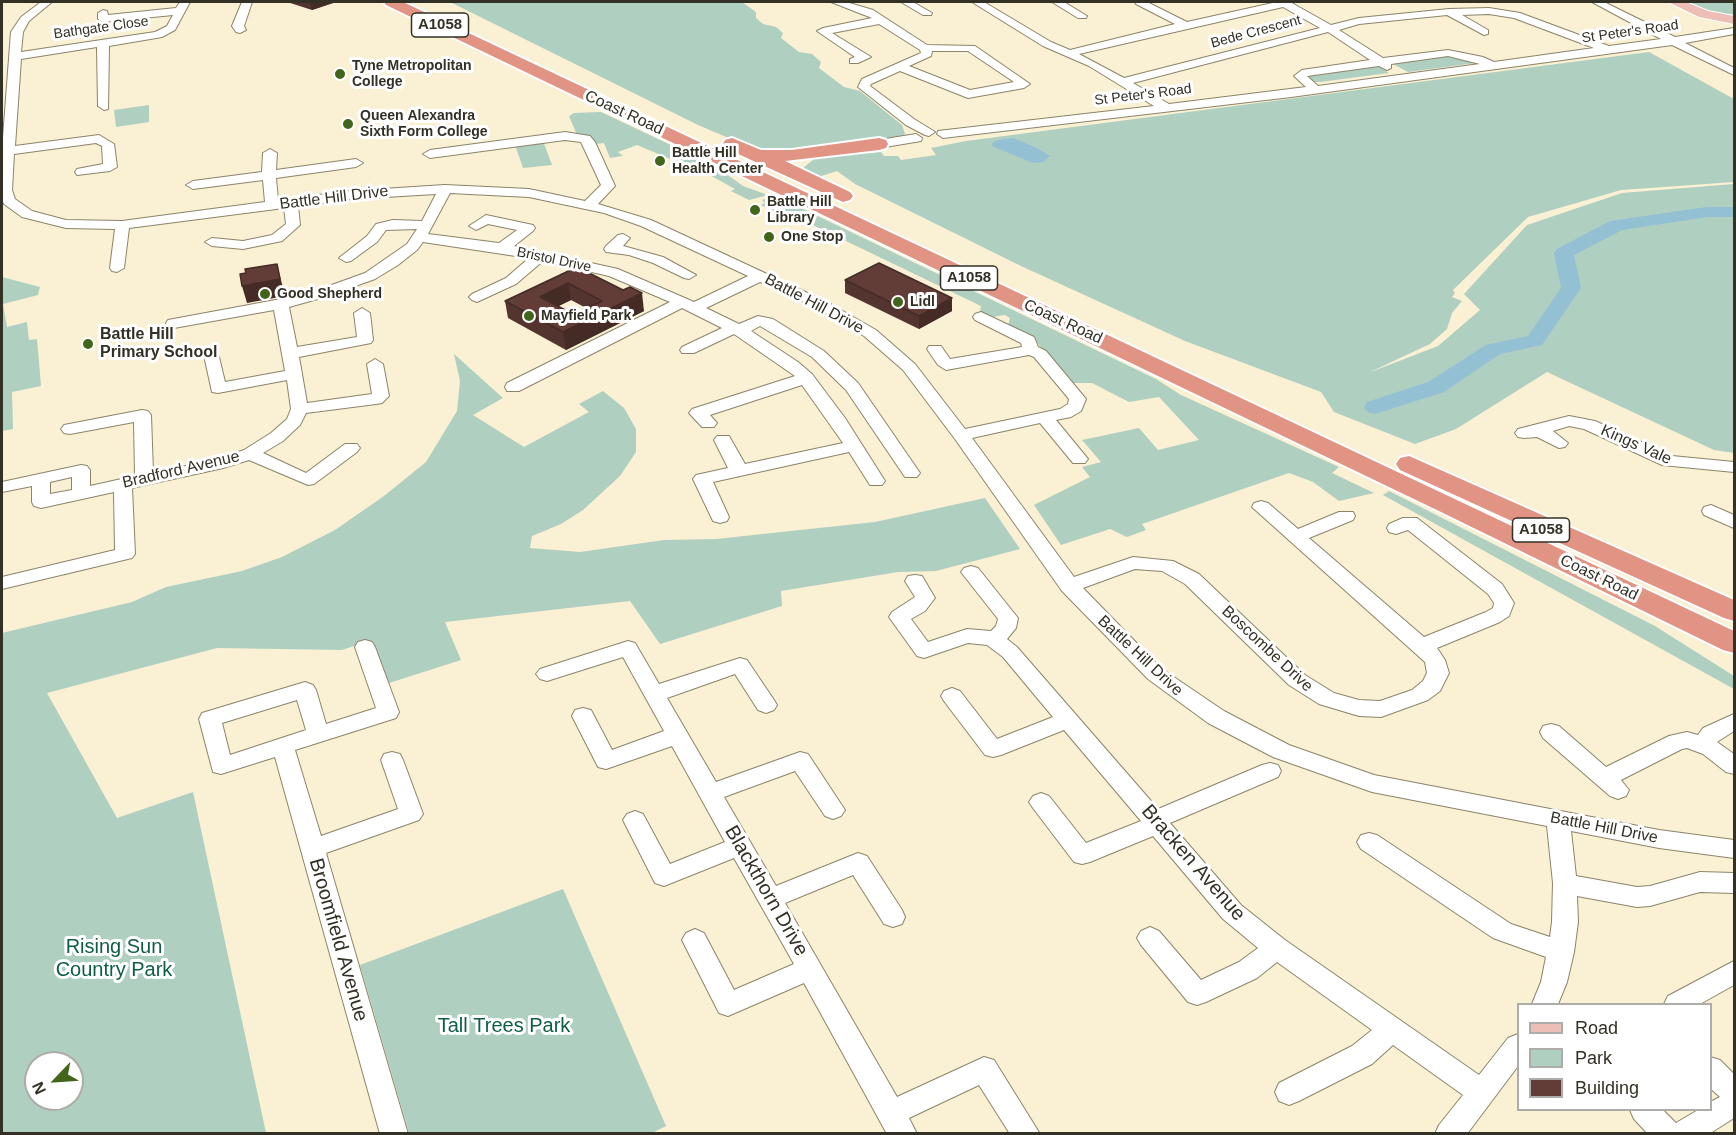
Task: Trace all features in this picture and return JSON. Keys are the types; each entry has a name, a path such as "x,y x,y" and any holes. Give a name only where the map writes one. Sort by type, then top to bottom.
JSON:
{"highway":[{"path":"373,2 494,45"},
{"name":"Coast Road","path":"392,2 494,45 561,70 1021,287 1347,436 1734,624"},
{"name":"Coast Road","path":"413,2 494,45 1734,643"},
{"path":"427,2 494,45"},
{"path":"561,70 803,176 1021,287"},
{"path":"753,153 776,156 886,144"},
{"path":"803,176 800,170 801,164 819,153"},
{"path":"1347,436 1734,611"},
{"path":"1451,506 1616,591 1734,658"}],"main road":[{"path":"1675,2 1698,12 1734,20"}],"street":[{"name":"Battle Hill Drive","path":"46,2 21,22 9,37 15,56 6,129 8,151 5,190 9,201 20,210 45,220 66,224 122,225 351,195 445,189 518,192 589,205 646,223 822,305 870,333 909,367 1070,586 1130,651 1173,689 1216,717 1263,743 1327,769 1372,783 1659,839 1734,849"},
{"path":"240,30 238,26 248,2"},
{"path":"836,2 869,12 925,48 971,48 1024,84 968,94 948,84 900,67"},
{"path":"850,5 863,2"},
{"path":"906,2 927,13"},
{"path":"977,2 1047,44 1093,64 1166,108"},
{"path":"1057,2 1082,16"},
{"path":"1140,2 1185,26"},
{"path":"1069,54 1083,48 1284,2 1329,28 1404,77"},
{"path":"1597,2 1732,70"},
{"name":"Bathgate Close","path":"103,13 103,19 182,6"},
{"name":"Bathgate Close","path":"15,56 147,38 171,28 182,6"},
{"name":"Bede Crescent","path":"1122,82 1329,28 1386,17 1449,12 1489,11 1516,15 1608,50"},
{"path":"1449,12 1485,32"},
{"path":"1386,17 1404,29"},
{"path":"854,62 865,57 851,51 823,31 881,20"},
{"name":"St Peter's Road","path":"886,144 1493,66 1734,31"},
{"path":"103,44 104,106"},
{"path":"925,48 927,54 866,82 864,87 930,139"},
{"name":"St Peter's Road","path":"1315,89 1300,76 1306,72 1448,53 1479,59 1493,66"},
{"path":"430,154 574,136 589,142 608,186 589,205"},
{"path":"8,151 86,139 99,139 108,144 110,167 82,172"},
{"path":"270,153 269,175 272,205"},
{"path":"193,186 356,163"},
{"path":"174,322 281,304 320,294 370,276 393,262 423,231 445,189"},
{"path":"212,242 243,245 277,238 293,225 291,203"},
{"path":"476,226 486,219 528,228 502,248"},
{"name":"Bristol Drive","path":"346,258 372,240 381,228 393,224 629,277 737,329 792,365 806,378 836,418 876,481"},
{"path":"117,268 122,225"},
{"path":"623,238 611,249 631,251 689,274"},
{"path":"472,282 483,294 511,281 538,258"},
{"path":"629,277 658,260"},
{"path":"513,387 689,304 760,276"},
{"path":"281,304 300,409 376,399 381,396 375,364"},
{"path":"291,353 365,340 362,313"},
{"path":"994,320 1028,340 1031,350"},
{"path":"688,350 758,321 767,322 818,354 838,371 869,410 911,473"},
{"path":"935,349 946,364 1031,350 1040,354 1078,399 1075,407 1065,413 961,435"},
{"path":"792,365 818,354"},
{"path":"213,360 218,388 295,374"},
{"path":"708,423 698,413 806,378"},
{"name":"Bradford Avenue","path":"2,487 41,479 41,502 204,468 250,454 277,437 294,421 300,409"},
{"path":"836,418 869,410"},
{"path":"70,429 142,415 144,481"},
{"path":"1045,417 1079,459"},
{"name":"Kings Vale","path":"1558,443 1532,432 1569,421 1589,425 1668,461 1734,467"},
{"path":"723,440 739,471"},
{"path":"250,454 308,480 351,448"},
{"path":"720,517 702,478 859,454 898,453"},
{"path":"2,583 125,554 123,485"},
{"name":"Boscombe Drive","path":"1070,586 1133,563 1155,562 1176,568 1192,579 1307,688 1336,703 1359,708 1390,706 1420,694 1432,686 1436,679 1437,666 1423,646 1261,507"},
{"path":"1711,511 1734,522"},
{"path":"1295,537 1346,516"},
{"path":"1396,528 1410,522 1495,589 1504,603 1502,611 1493,617 1423,646"},
{"path":"915,580 925,598 918,606 899,617 924,651 967,636 994,640 1006,628 1008,618 971,572"},
{"name":"Bracken Avenue","path":"994,640 1010,652 1232,912 1276,948 1483,1093"},
{"path":"318,734 305,690 210,719 221,766 388,712 365,647"},
{"name":"Blackthorn Drive","path":"547,674 628,648 897,1123"},
{"path":"654,694 740,665 766,705"},
{"path":"952,696 993,749 1069,720"},
{"path":"583,716 606,761 678,735"},
{"path":"1702,744 1711,734 1734,722"},
{"path":"1551,732 1611,784 1677,742 1694,741 1702,744 1734,766"},
{"name":"Broomfield Avenue","path":"283,746 394,1134"},
{"path":"311,849 411,814 392,760"},
{"path":"711,794 800,760 833,810"},
{"path":"1041,802 1082,855 1270,771"},
{"path":"1546,1003 1554,982 1565,922 1558,819"},
{"path":"635,820 664,876 740,846"},
{"path":"1369,842 1502,931 1561,952"},
{"path":"770,899 858,863 893,917"},
{"path":"1564,883 1607,893 1638,897 1650,896 1700,882 1734,883"},
{"path":"1150,938 1197,994 1248,970 1276,948"},
{"path":"695,940 728,1005 810,969"},
{"path":"1680,1003 1734,972"},
{"path":"1289,1092 1362,1055 1392,1030"},
{"path":"1449,1134 1517,1047"},
{"path":"897,1123 984,1069 1026,1134"},
{"path":"1712,1071 1734,1092"},
{"path":"1683,1134 1734,1103"},
{"path":"1645,1111 1668,1134"}],"green space":[{"path":"450,2 742,2 756,12 756,18 763,24 776,27 783,33 781,38 799,52 812,54 821,62 819,68 844,87 860,91 902,125 905,134 899,137 790,152 764,153 698,125"},
{"path":"1685,2 1734,2 1734,17 1716,14"},
{"path":"1649,52 1734,99 1734,182 1621,190 1528,217 1453,290 1455,293 1452,297 1462,301 1452,313 1447,329 1430,344 1368,373 1438,346 1480,310 1464,294 1527,225 1622,193 1734,184 1734,453 1714,450 1547,372 1456,429 1415,444 1334,412 1321,392 1185,341 1021,266 855,184 837,171 815,178 806,172 804,167 817,157 881,152 884,156 898,156 901,160 936,155 931,148 966,141"},
{"path":"1450,55 1476,63 1408,72 1393,64"},
{"path":"1378,66 1389,73 1320,82 1313,82 1306,76"},
{"path":"149,105 149,122 116,127 114,110"},
{"path":"601,112 715,166 743,186 768,195 749,200 731,191 735,189 706,173 710,171 694,163 687,166 637,145 618,152 623,156 610,158 604,143 595,144 577,135 569,116 574,113"},
{"path":"543,141 552,165 523,168 515,145"},
{"path":"768,198 791,209 797,206 1156,379 1181,395 1339,467 1332,473 1374,493 1339,501 1313,482 1289,473 1142,524 1146,530 1127,537 1110,529 1061,545 1034,505 1090,477 1082,467 1101,462 1082,440 1139,428 1158,450 1199,440 1159,397 1129,402 1092,383 1071,383 1033,338 1008,325 1010,318 1005,315 992,317 980,312 981,306 794,216 788,218 761,205 765,203 762,200"},
{"path":"2,277 40,287 38,295 3,304 7,327 27,322 29,340 37,339 41,386 12,392 13,429 2,431"},
{"name":"Rising Sun Country Park","path":"454,354 503,398 473,415 524,447 589,412 579,404 603,391 624,408 636,429 636,452 620,476 583,510 561,524 532,536 530,548 580,552 664,540 716,539 875,522 985,498 1020,549 936,571 898,572 781,591 782,606 660,644 630,601 445,622 461,660 386,684 369,641 342,650 217,648 47,693 117,818 193,792 266,1133 2,1133 2,633 132,602 166,587 242,571 282,557 335,530 384,496 426,462 457,411 460,381"},
{"path":"1389,491 1655,626 1734,676 1734,689 1383,495"},
{"name":"Tall Trees Park","path":"563,889 666,1126 650,1134 409,1133 360,965"}],"water":[{"path":"1013,138 1050,156 1043,162 1033,163 992,146 993,142"}],"building":[{"path":"879,263 952,298 919,316 845,280"},
{"path":"277,264 280,279 242,286 240,274 246,273 245,269"},
{"path":"577,267 623,290 630,287 642,293 563,332 505,301","holes":["568,283 602,301 573,314 540,297"]}],"waterway":[{"path":"1375,407 1436,387 1493,349 1535,341 1571,288 1564,253 1617,225 1707,212 1734,212"}],"place":[{"name":"Tyne Metropolitan College","path":"340,74"},
{"name":"Queen Alexandra Sixth Form College","path":"348,124"},
{"name":"Battle Hill Health Center","path":"660,161"},
{"name":"Battle Hill Library","path":"755,210"},
{"name":"One Stop","path":"769,237"},
{"name":"Good Shepherd","path":"265,294"},
{"name":"Lidl","path":"898,302"},
{"name":"Mayfield Park","path":"529,316"},
{"name":"Battle Hill Primary School","path":"88,344"}]}
